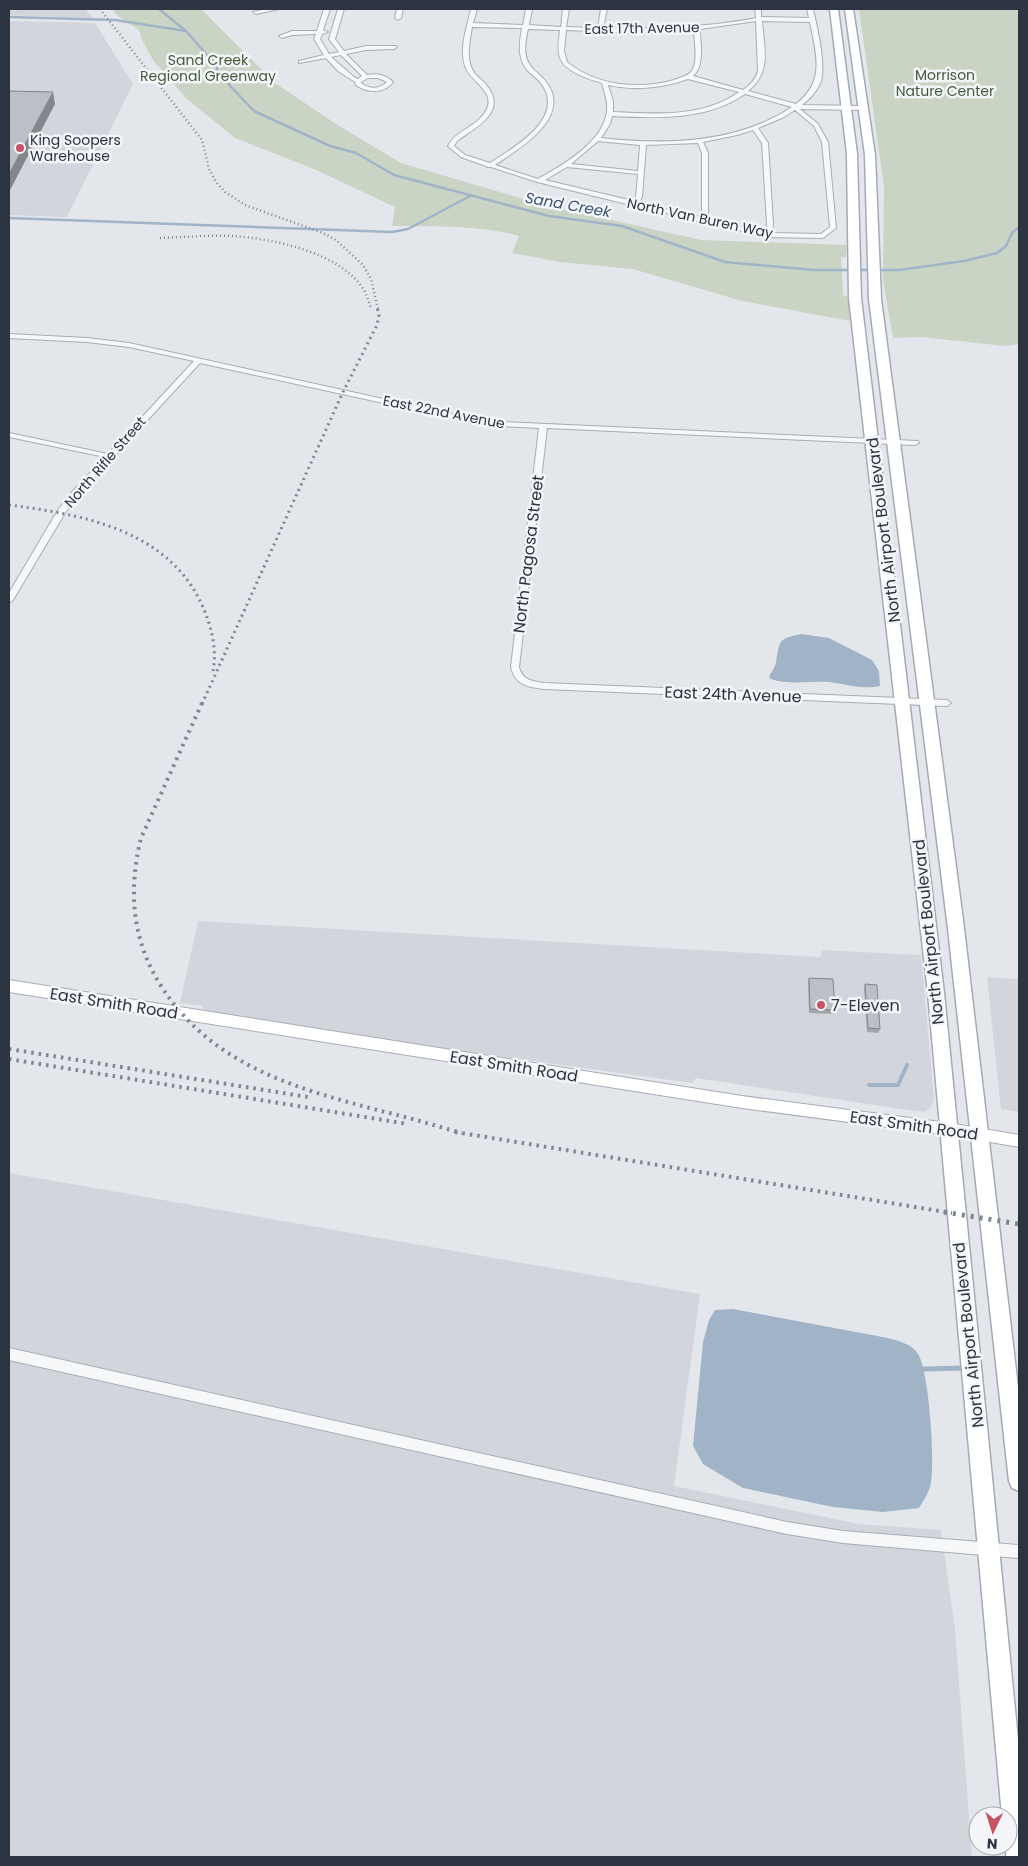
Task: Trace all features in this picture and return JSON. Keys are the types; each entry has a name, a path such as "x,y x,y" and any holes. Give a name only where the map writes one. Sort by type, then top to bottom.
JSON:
{"main road":[{"name":"North Airport Boulevard","path":"834,9 848,108 852,154 852,250 855,298 934,983 1018,1857"},
{"name":"North Airport Boulevard","path":"849,9 870,154 875,299 980,1134 1019,1481"}],"street":[{"path":"256,12 276,9"},
{"path":"327,9 317,39 328,56 351,78 358,81 359,86 373,90 390,82 384,77 366,76 358,81"},
{"path":"341,9 332,39 342,53 366,76"},
{"path":"398,18 400,9"},
{"name":"North Van Buren Way","path":"474,9 466,53 468,68 488,91 492,100 492,107 488,115 454,140 452,146 455,151 463,156 539,182 702,221 768,234 823,236 833,228 825,142 816,125 798,108"},
{"path":"489,166 529,138 543,125 550,110 551,98 547,87 524,60 522,44 529,9"},
{"path":"566,9 561,53 563,61 586,76 604,82 631,87 654,86 689,77 798,108 864,108"},
{"path":"600,30 604,9"},
{"path":"610,114 642,115 692,112 726,103 744,92 755,82 761,72 758,9"},
{"path":"597,139 644,144 700,141 728,136 754,128 798,108 814,88 819,76 813,20 810,9"},
{"name":"East 17th Avenue","path":"470,25 642,31 697,28 748,22 758,19 813,20"},
{"path":"689,77 695,71 697,28"},
{"path":"282,36 292,33 334,32"},
{"path":"302,62 366,48 394,47"},
{"path":"539,182 567,165 597,139 610,114 610,99 604,82"},
{"path":"754,128 765,143 770,224 768,234"},
{"path":"700,141 705,153 704,213 702,221"},
{"path":"634,205 639,197 644,144"},
{"path":"567,165 642,173"},
{"name":"East 22nd Avenue","path":"9,336 109,342 470,420 543,428 914,443"},
{"name":"North Rifle Street","path":"9,600 13,586 61,512 109,456 199,360"},
{"name":"North Pagosa Street","path":"520,680 516,674 515,667 543,428"},
{"path":"9,434 109,456"},
{"name":"East 24th Avenue","path":"520,680 544,686 947,704"},
{"name":"East Smith Road","path":"9,986 742,1102 948,1129 1019,1141"},
{"path":"9,1354 786,1528 843,1537 1019,1552"}],"shaded area":[{"path":"9,9 85,9 93,18 9,15"},
{"path":"9,21 95,23 133,84 67,217 9,215"},
{"path":"198,921 821,957 821,950 921,955 934,1099 930,1108 925,1112 908,1110 696,1078 692,1083 460,1051 203,1010 203,1006 180,1003"},
{"path":"987,977 1019,979 1019,1112 1001,1109"},
{"path":"9,1173 700,1294 674,1486 859,1524 941,1530 955,1629 968,1806 968,1856 972,1857 9,1857"}],"green space":[{"name":"Sand Creek Regional Greenway","path":"112,9 201,9 275,83 336,124 401,163 547,206 701,240 847,245 846,257 841,257 843,295 848,297 851,321 742,301 633,269 560,262 512,253 519,236 504,232 456,227 392,226 395,207 314,169 235,138 187,99 153,60 142,40 139,30 119,17"},
{"name":"Morrison Nature Center","path":"859,9 1019,9 1019,344 1005,346 922,337 893,338 883,280 884,187"}],"water":[{"path":"801,634 829,638 872,660 879,671 880,686 861,687 829,682 792,682 771,679 769,677 781,642"},
{"path":"733,1309 888,1338 905,1343 918,1354 925,1379 932,1441 932,1476 930,1487 919,1508 883,1512 833,1507 743,1488 703,1464 693,1446 703,1342 709,1320 715,1310"}],"building":[{"name":"King Soopers Warehouse","path":"9,91 53,92 9,174"},
{"name":"7-Eleven","path":"809,978 833,979 835,1010 810,1009"},
{"path":"865,984 877,985 880,1029 868,1028"}],"waterway":[{"name":"Sand Creek","path":"159,9 186,31"},
{"path":"9,17 115,20 186,31"},
{"name":"Sand Creek","path":"186,31 207,55 217,62 217,72 254,111 330,146 356,153 394,175 549,216 622,226 725,262 814,270 899,270 964,261 997,253 1006,246 1012,233 1019,227"},
{"path":"9,218 392,232 408,229 470,196"},
{"path":"869,1085 898,1085 907,1065"},
{"path":"924,1369 967,1368"}],"railway":[{"path":"100,9 202,140 209,169 216,182 225,192 245,205 323,233 336,240 363,265 371,279 378,309"},
{"path":"160,238 233,236 267,240 305,250 323,257 353,277 364,290 371,308"},
{"path":"202,704 343,392 377,325 379,315 377,307"},
{"path":"9,505 38,509 96,522 124,532 149,545 172,563 191,585 205,612 213,641 213,671"},
{"path":"202,703 141,838 137,858 134,896 138,933 151,969 161,986 182,1014 206,1037 260,1071 321,1094 462,1133"},
{"path":"9,1049 308,1097"},
{"path":"9,1059 408,1124"},
{"path":"455,1132 952,1213"},
{"path":"944,1212 1019,1224"}],"place":[{"name":"King Soopers Warehouse","path":"20,148"},
{"name":"7-Eleven","path":"821,1005"}]}
